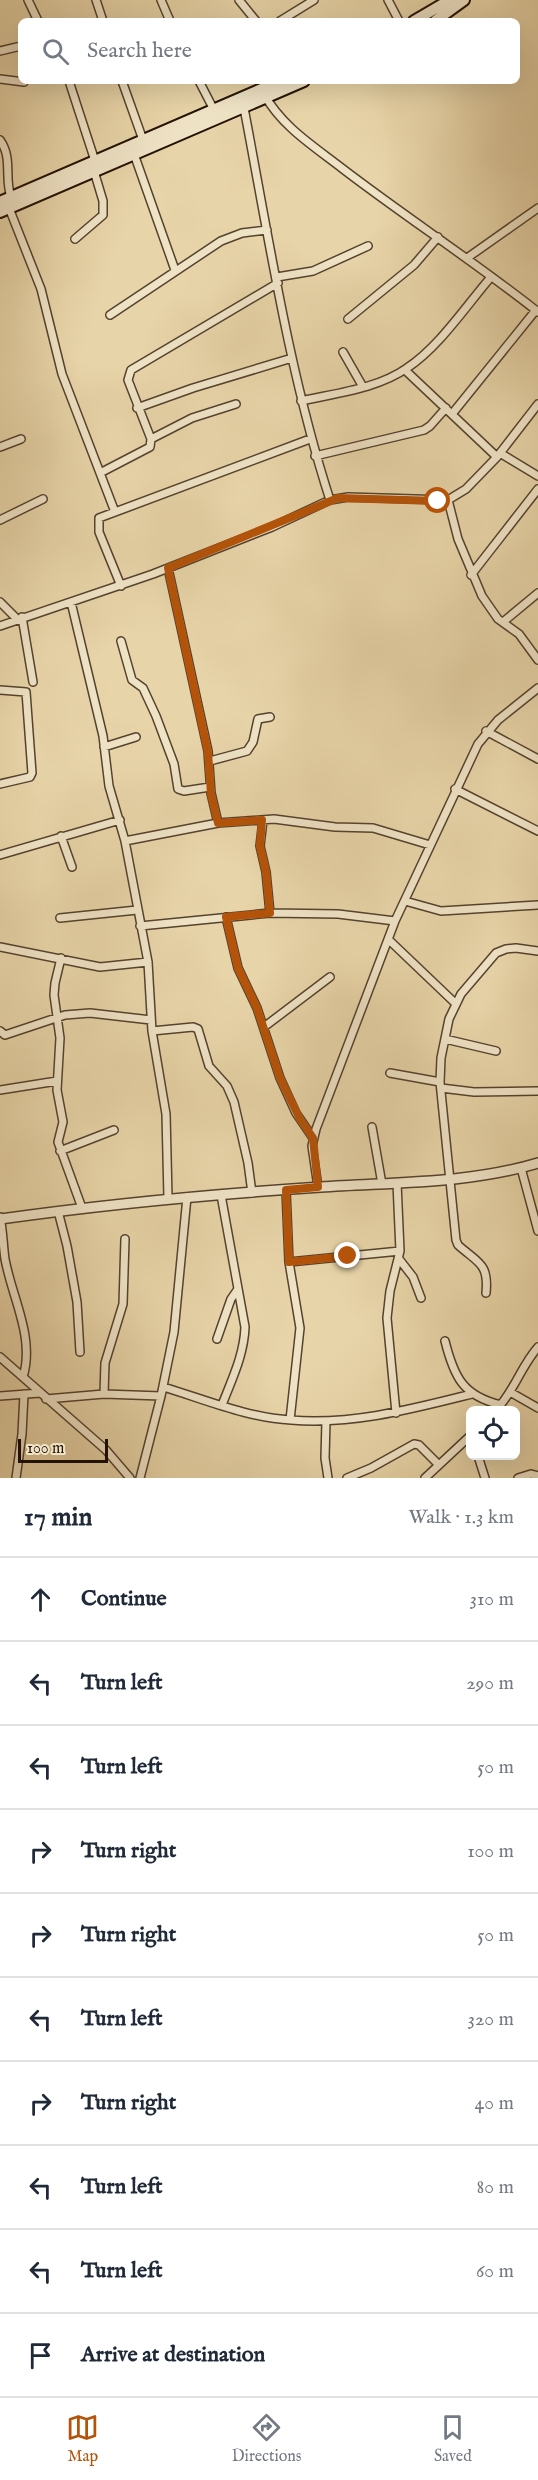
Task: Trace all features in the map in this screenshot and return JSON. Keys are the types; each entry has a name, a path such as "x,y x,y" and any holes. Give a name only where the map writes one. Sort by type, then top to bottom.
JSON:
{"main road":[{"path":"419,18 450,0"},
{"path":"439,18 464,0"},
{"path":"95,166 134,154 244,108 276,84"},
{"path":"5,205 95,166 143,140 214,110 295,84"}],"street":[{"path":"28,0 37,18"},
{"path":"96,0 102,18"},
{"path":"161,0 169,18"},
{"path":"239,0 254,18"},
{"path":"285,18 314,0"},
{"path":"388,0 397,18"},
{"path":"0,51 18,47"},
{"path":"0,79 18,81"},
{"path":"70,84 95,166 103,201 103,214 75,239"},
{"path":"125,84 143,140"},
{"path":"201,84 214,110"},
{"path":"264,94 287,126 382,199 438,237 537,311 452,414"},
{"path":"244,108 292,358 310,439 330,500"},
{"path":"0,140 7,156 8,190 5,205 40,289 60,368 115,512"},
{"path":"134,154 174,270"},
{"path":"467,258 538,208"},
{"path":"110,315 174,270 231,237 267,230"},
{"path":"348,319 414,265 438,237"},
{"path":"100,473 150,447 151,439 128,380 131,370 277,280 313,271 368,246"},
{"path":"302,401 363,387 405,370 431,347 491,276"},
{"path":"344,352 363,387"},
{"path":"137,408 193,388 292,358"},
{"path":"405,370 499,455 538,476"},
{"path":"151,439 186,421 236,404"},
{"path":"0,626 121,586 272,526 330,500 348,497 448,500 466,489 499,455 538,404"},
{"path":"315,456 424,430 446,408"},
{"path":"0,447 21,439"},
{"path":"121,586 97,524 99,518 310,439"},
{"path":"471,575 538,489"},
{"path":"0,520 43,500"},
{"path":"448,500 458,539 471,575 482,596 503,622 519,634 538,660"},
{"path":"168,568 210,761 210,787 218,823"},
{"path":"503,622 538,593"},
{"path":"0,602 19,618 33,682"},
{"path":"71,602 104,747 109,786 125,841 148,962 152,993 152,1031 166,1114 168,1198"},
{"path":"121,642 132,680 143,688 156,716 174,764 178,789 184,791 210,787"},
{"path":"318,1187 313,1138 395,921 455,789 486,731 538,688"},
{"path":"0,690 26,692 32,773 30,777 0,784"},
{"path":"210,761 247,751 253,742 258,719 270,717"},
{"path":"486,731 538,759"},
{"path":"104,747 136,737"},
{"path":"455,789 538,831"},
{"path":"125,841 218,823 274,819 335,827 373,828 430,845"},
{"path":"0,855 120,820"},
{"path":"262,820 260,846 266,872 270,913"},
{"path":"60,836 72,867"},
{"path":"405,901 441,911 538,905"},
{"path":"60,918 137,910"},
{"path":"140,926 270,913 338,914 395,921"},
{"path":"226,917 238,968 264,1027 280,1078 300,1119 313,1138"},
{"path":"389,940 455,1003"},
{"path":"0,947 100,967 148,962"},
{"path":"486,1293 487,1278 484,1267 456,1240 440,1085 441,1058 455,1003 488,960 496,953 516,948 538,951"},
{"path":"61,958 55,983 60,1048 57,1081 63,1122 58,1140 82,1208"},
{"path":"264,1027 330,977"},
{"path":"0,1031 5,1035 57,1017 90,1013 151,1020"},
{"path":"152,1031 193,1027 198,1029 209,1066 227,1086 234,1102 248,1162 252,1193"},
{"path":"445,1039 496,1052"},
{"path":"390,1073 474,1092 538,1091"},
{"path":"0,1090 57,1081"},
{"path":"372,1127 382,1184"},
{"path":"60,1150 114,1130"},
{"path":"23,1377 27,1356 19,1306 5,1260 0,1218 168,1198 449,1179 521,1168 538,1163"},
{"path":"521,1168 538,1231"},
{"path":"396,1413 387,1318 390,1291 399,1255 397,1183"},
{"path":"286,1190 289,1262 300,1328 290,1420"},
{"path":"221,1195 245,1327 240,1360 222,1405"},
{"path":"140,1478 161,1396 174,1332 187,1197"},
{"path":"58,1211 77,1302 80,1352"},
{"path":"104,1394 105,1363 122,1312 125,1239"},
{"path":"289,1262 399,1255"},
{"path":"399,1255 413,1277 421,1298"},
{"path":"217,1339 231,1299 238,1289"},
{"path":"445,1341 454,1371 460,1382 472,1395 495,1406"},
{"path":"500,1406 525,1363 538,1347"},
{"path":"0,1356 106,1450 130,1478"},
{"path":"163,1387 260,1415 290,1420 326,1421 396,1413 472,1395"},
{"path":"510,1392 538,1408"},
{"path":"16,1478 24,1394"},
{"path":"0,1396 104,1394 161,1396"},
{"path":"326,1421 328,1478"},
{"path":"425,1478 466,1441"},
{"path":"346,1478 377,1465 414,1444 419,1445 439,1465"},
{"path":"479,1460 484,1478"},
{"path":"518,1478 531,1474 538,1476"}],"route":[{"path":"348,1256 289,1262 286,1190 318,1187 312,1146 313,1138 300,1119 280,1078 257,1008 238,968 226,917 270,913 266,872 260,846 262,820 218,823 211,794 210,761 168,568 338,498 438,501"}]}
